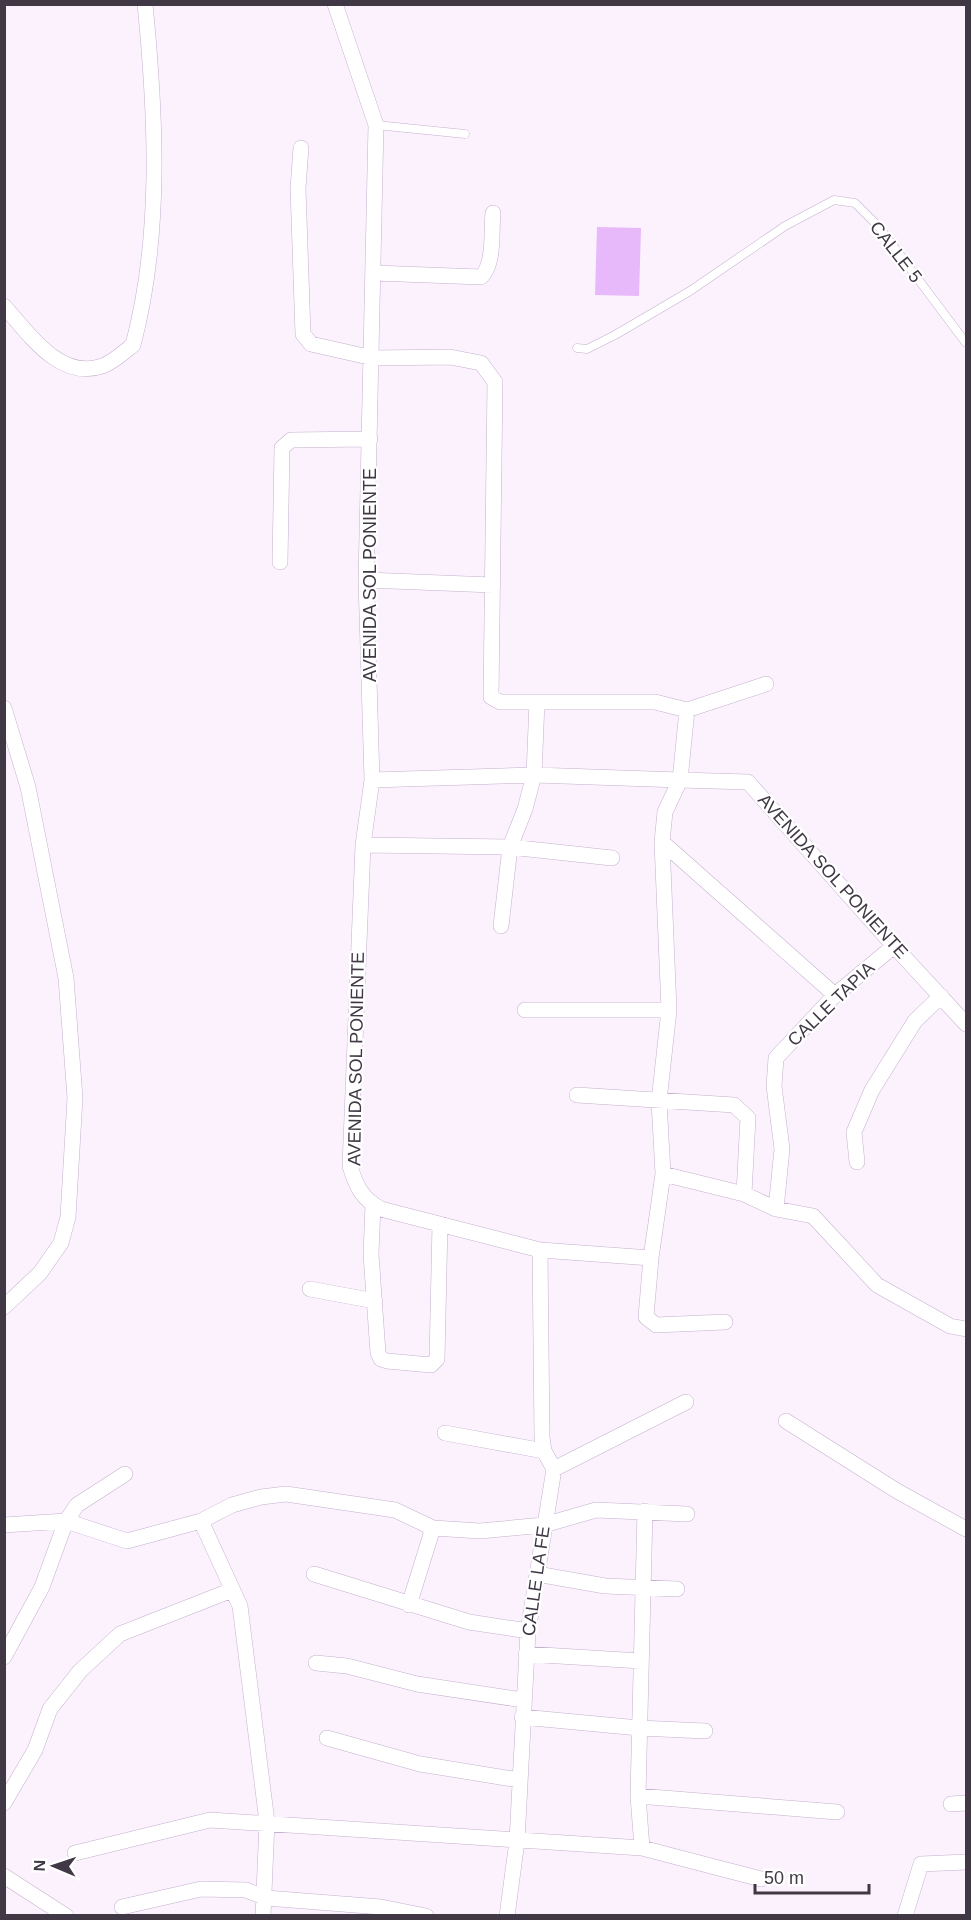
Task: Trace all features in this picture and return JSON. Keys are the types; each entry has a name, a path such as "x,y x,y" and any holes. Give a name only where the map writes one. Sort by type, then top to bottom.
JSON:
{"street":[{"path":"4,306 42,350 74,368 102,366 133,345 143,307 152,216 154,90 144,4"},
{"name":"AVENIDA SOL PONIENTE","path":"335,4 376,125 373,358 366,580 372,780 363,845 350,1166 356,1186 366,1201 373,1205"},
{"path":"301,148 298,188 303,334 311,344 373,358 450,357 481,363 495,382 491,697 500,702 655,702 687,710 766,684"},
{"path":"374,273 482,277 486,273 489,262 493,213"},
{"path":"280,562 282,448 291,440 370,439"},
{"path":"366,580 493,585"},
{"path":"501,926 510,847 525,809 534,776 537,702"},
{"path":"4,708 28,787 66,978 75,1098 68,1216 61,1243 40,1273 4,1306"},
{"path":"687,710 680,780 665,812 662,842 669,1010 659,1101 663,1174 651,1258 646,1317 656,1325 724,1322"},
{"name":"AVENIDA SOL PONIENTE","path":"372,780 534,776 748,782 966,1024"},
{"path":"662,842 836,995"},
{"path":"363,845 510,847 612,858"},
{"name":"CALLE TAPIA","path":"776,1209 782,1149 774,1086 776,1058 836,995 894,946"},
{"path":"856,1162 854,1132 872,1090 915,1021 941,996"},
{"path":"525,1010 669,1010"},
{"path":"577,1095 734,1105 748,1118 744,1194"},
{"path":"663,1174 744,1194 776,1209 813,1216 877,1285 950,1326 966,1329"},
{"path":"440,1224 437,1359 431,1365 381,1359 371,1254 373,1205 540,1250 651,1258"},
{"path":"540,1250 544,1450 554,1469 686,1402"},
{"path":"310,1289 375,1301"},
{"path":"786,1421 897,1491 966,1529"},
{"path":"445,1433 544,1450"},
{"name":"CALLE LA FE","path":"507,1916 517,1841 528,1631 554,1469"},
{"path":"4,1657 42,1587 66,1521 77,1505 125,1474"},
{"path":"4,1524 66,1521 127,1541 201,1521 232,1505 261,1497 286,1494 395,1510 433,1528 480,1531 544,1525 596,1510 687,1514"},
{"path":"642,1848 638,1796 645,1511"},
{"path":"201,1521 240,1606 267,1822 266,1898 263,1916"},
{"path":"409,1605 433,1528"},
{"path":"314,1574 470,1622 528,1631"},
{"path":"537,1574 605,1586 677,1589"},
{"path":"4,1803 35,1750 50,1709 80,1671 112,1641 120,1634 232,1590"},
{"path":"526,1654 641,1661"},
{"path":"316,1663 347,1666 417,1684 523,1700"},
{"path":"522,1716 639,1728 705,1731"},
{"path":"327,1738 420,1764 519,1780"},
{"path":"638,1796 837,1812"},
{"path":"75,1853 210,1820 267,1822 642,1848 761,1878"},
{"path":"905,1916 921,1864 966,1862"},
{"path":"4,1876 66,1916"},
{"path":"122,1907 201,1889 246,1890 266,1898 381,1907 426,1916"}],"lane":[{"path":"376,125 465,134"},
{"name":"CALLE 5","path":"577,348 587,349 615,335 690,291 735,259 808,213 834,200 855,203 879,227 966,343"}],"shaded area":[{"path":"597,227 641,228 639,296 595,295"}]}
